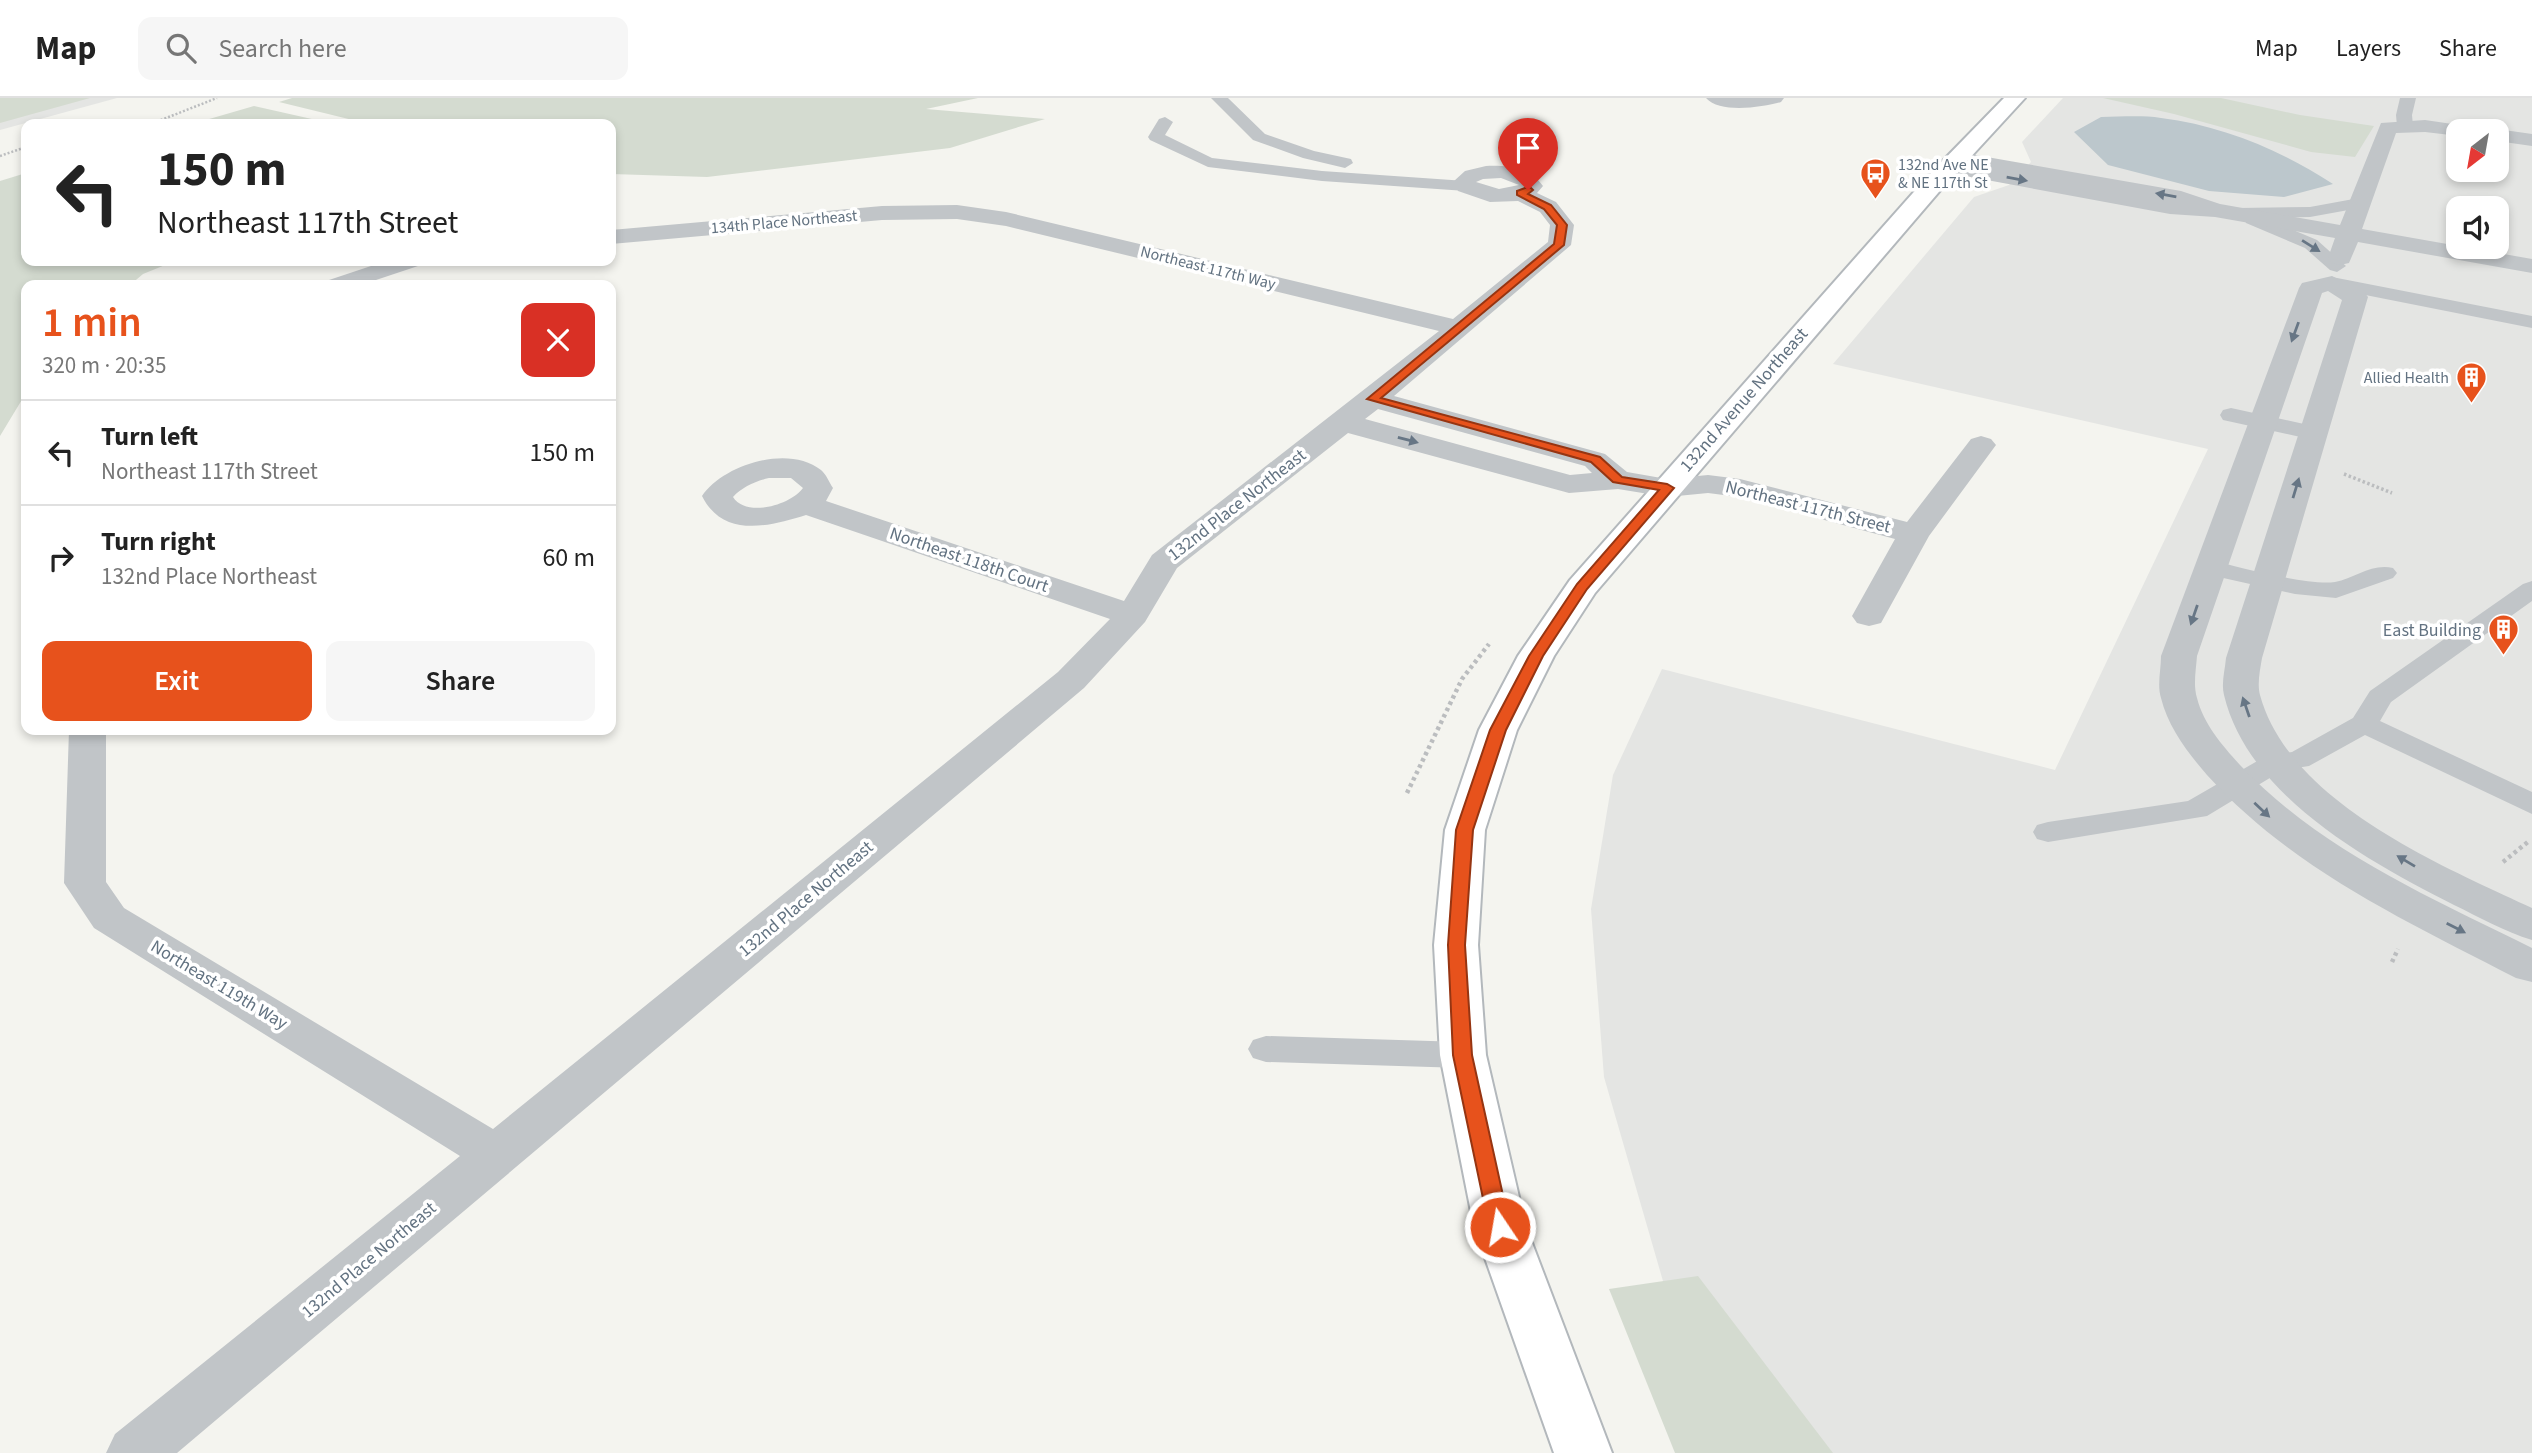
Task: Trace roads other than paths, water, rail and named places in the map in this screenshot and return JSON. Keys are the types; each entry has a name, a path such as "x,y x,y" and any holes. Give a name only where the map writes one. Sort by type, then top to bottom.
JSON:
{"street":[{"path":"1716,98 1753,103 1774,98"},
{"name":"132nd Avenue Northeast","path":"1583,1453 1500,1227 1463,1055 1457,945 1465,830 1498,730 1536,656 1582,587 1954,162 2015,98"},
{"path":"2446,129 2388,127 2335,275 2311,288 2247,418 2210,568 2179,656 2178,697 2196,737 2235,785 2274,822 2331,860 2532,967"},
{"path":"2510,137 2532,140"},
{"path":"1954,162 2170,207 2225,211 2532,266"},
{"name":"132nd Place Northeast","path":"135,1453 1071,680 1133,615 1164,562 1357,410 1559,245 1562,225 1548,207 1520,193 1482,194 1466,182"},
{"name":"Northeast 117th Way","path":"957,212 1006,219 1457,328"},
{"name":"134th Place Northeast","path":"616,237 882,213 957,212"},
{"path":"351,280 390,266"},
{"path":"2335,275 2355,297 2244,658 2241,694 2255,733 2303,792 2353,829 2423,871 2532,925"},
{"name":"Northeast 117th Street","path":"1357,410 1569,484 1618,480 1667,488 1708,484 1740,488 1914,534"},
{"path":"1869,616 1914,534 1981,445"},
{"name":"Northeast 118th Court","path":"805,504 1133,615"},
{"name":"Northeast 119th Way","path":"87,735 85,883 109,918 496,1154"}],"lane":[{"path":"1219,98 1259,137 1309,155 1348,164 1466,182"},
{"path":"2405,126 2407,98"},
{"path":"1165,122 1156,137 1208,162 1322,176 1466,182"},
{"path":"2225,211 2310,212 2359,203"},
{"path":"2225,211 2311,244 2335,275 2532,322"},
{"path":"2247,418 2314,433"},
{"path":"2210,568 2295,586 2336,590 2384,573"},
{"path":"2048,832 2196,809 2276,762 2299,760 2364,724 2380,697 2532,589"},
{"path":"2364,724 2532,804"},
{"path":"1266,1049 1463,1055"}],"place":[{"name":"132nd Ave NE & NE 117th St","path":"1875,201"},
{"name":"Allied Health","path":"2472,405"},
{"name":"East Building","path":"2504,657"}]}
